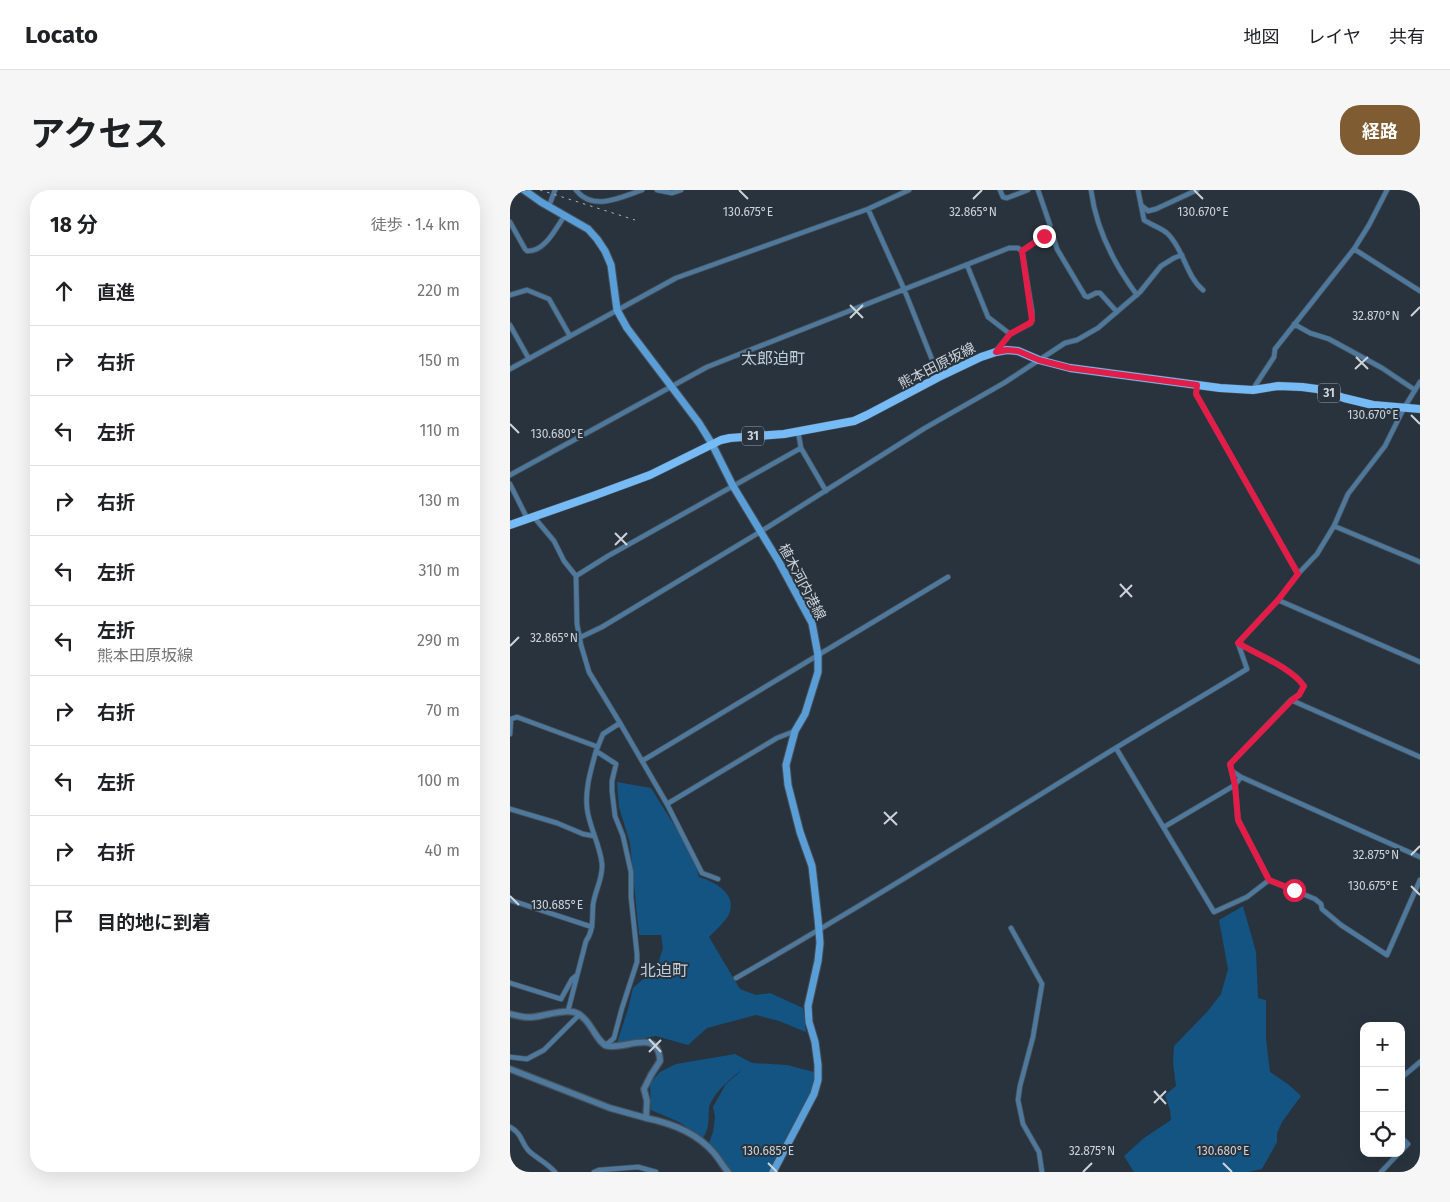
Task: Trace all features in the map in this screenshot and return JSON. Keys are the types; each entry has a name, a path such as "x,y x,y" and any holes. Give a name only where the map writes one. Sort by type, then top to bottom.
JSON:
{"main road":[{"name":"植木河内港線","path":"524,190 588,230 598,239 611,265 617,310 627,328 699,423 812,623 818,655 818,672 805,714 795,731 786,765 788,786 800,832 812,866 819,931 818,961 808,1006 816,1050 818,1080 814,1094 774,1172"},
{"name":"熊本田原坂線","path":"510,525 650,475 721,440 784,434 854,421 981,357 1007,350 1018,351 1039,360 1070,368 1220,388 1253,390 1278,386 1302,386 1372,405 1420,409"}],"street":[{"path":"549,206 555,190"},
{"path":"576,190 586,200 599,202 609,201 642,190"},
{"path":"657,190 672,193 682,190"},
{"path":"510,369 676,278 868,209 909,190"},
{"path":"1000,190 1003,197 1007,198 1028,190"},
{"path":"1038,190 1050,225 1049,232 1085,296 1088,297 1100,293 1117,312"},
{"path":"1091,190 1093,207 1111,256 1137,295"},
{"path":"1138,190 1144,220 1167,233 1182,255 1198,286 1203,290"},
{"path":"1141,205 1148,211 1196,190"},
{"path":"1253,390 1274,357 1275,350 1354,249 1387,190"},
{"path":"868,209 904,289 938,377"},
{"path":"510,222 525,249 529,252 549,239 565,215"},
{"path":"1022,251 1049,232"},
{"path":"510,475 707,368 1009,248 1018,248 1022,251"},
{"path":"1354,249 1420,291"},
{"path":"996,352 1010,334 1032,320 1022,251"},
{"path":"579,638 760,532 925,428 1004,383 1065,343 1077,340 1098,328 1137,295 1150,282 1161,266 1182,255"},
{"path":"967,265 988,316 1010,334"},
{"path":"510,295 527,290 549,299 570,336"},
{"path":"510,324 529,359"},
{"path":"1294,324 1310,333 1329,339 1364,358 1415,390"},
{"path":"1238,643 1317,554 1334,526 1348,494 1385,446 1404,408 1420,382"},
{"path":"1197,385 1196,394 1298,574"},
{"path":"798,431 800,448 826,491"},
{"path":"576,576 800,448"},
{"path":"510,484 530,517 554,541 564,561 576,576 577,624 589,672 642,761 702,873 718,879"},
{"path":"1334,526 1420,562"},
{"path":"642,761 948,577"},
{"path":"1278,600 1420,662"},
{"path":"1238,643 1284,669 1304,686 1299,695 1230,764 1235,785 1238,820 1269,880 1315,899 1321,904 1322,909 1341,925 1386,955 1420,880"},
{"path":"736,978 819,931 1247,669 1238,643"},
{"path":"1292,700 1420,757"},
{"path":"510,734 511,719 517,717 597,749 616,764 612,791 615,816 623,836 631,872 631,897 637,962 614,1038 605,1046"},
{"path":"568,1011 586,941 591,934 594,897 600,883 602,866 600,852 587,807 587,786 602,734 620,723"},
{"path":"666,804 777,738 795,731"},
{"path":"1116,748 1214,912 1247,897 1269,880"},
{"path":"1232,772 1420,858"},
{"path":"1164,827 1235,785 1241,777"},
{"path":"510,809 594,836"},
{"path":"510,900 592,927"},
{"path":"1010,928 1042,984 1033,1037 1018,1100 1023,1124 1039,1152 1042,1172"},
{"path":"510,982 561,999 572,979 578,975"},
{"path":"510,1014 531,1018 568,1011 580,1014 605,1046 616,1047 650,1042 657,1047 660,1061 650,1075 644,1089 647,1101 646,1118"},
{"path":"510,1057 527,1059 544,1050 580,1014"},
{"path":"1405,1075 1420,1062"},
{"path":"510,1069 610,1108 666,1122 678,1127 692,1135 714,1153 728,1172"},
{"path":"510,1127 516,1130 528,1151 555,1172"},
{"path":"1381,1172 1395,1157"},
{"path":"594,1172 638,1167 656,1172"}],"shaded area":[{"path":"617,782 651,788 693,855 699,877 719,886 728,896 731,908 728,916 709,937 740,989 756,995 770,993 803,1008 806,1032 779,1021 756,1015 707,1028 688,1045 656,1036 616,1046 633,988 657,967 663,948 661,935 639,935 630,843 619,807"},
{"path":"1243,906 1256,952 1258,998 1266,1000 1266,1039 1270,1072 1301,1096 1282,1122 1277,1133 1277,1142 1262,1169 1248,1172 1134,1172 1124,1156 1144,1138 1171,1120 1165,1095 1176,1086 1173,1063 1174,1046 1207,1012 1221,994 1228,969 1219,920"},
{"path":"735,1054 752,1063 787,1065 814,1072 814,1094 775,1172 732,1172 709,1143 715,1117 713,1107 726,1084 742,1070 732,1077 713,1098 709,1108 708,1127 703,1138 679,1122 651,1110 650,1083 660,1072 676,1064"}],"railway":[{"path":"540,190 635,220"}],"district":[{"name":"太郎迫町","path":"773,358"},
{"name":"北迫町","path":"664,970"}],"route":[{"path":"1044,236 1022,251 1032,320 1010,334 996,352 1018,351 1039,360 1070,368 1197,385 1196,394 1298,574 1278,600 1238,643 1284,669 1304,686 1299,695 1230,764 1235,785 1238,820 1269,880 1294,890"}]}
